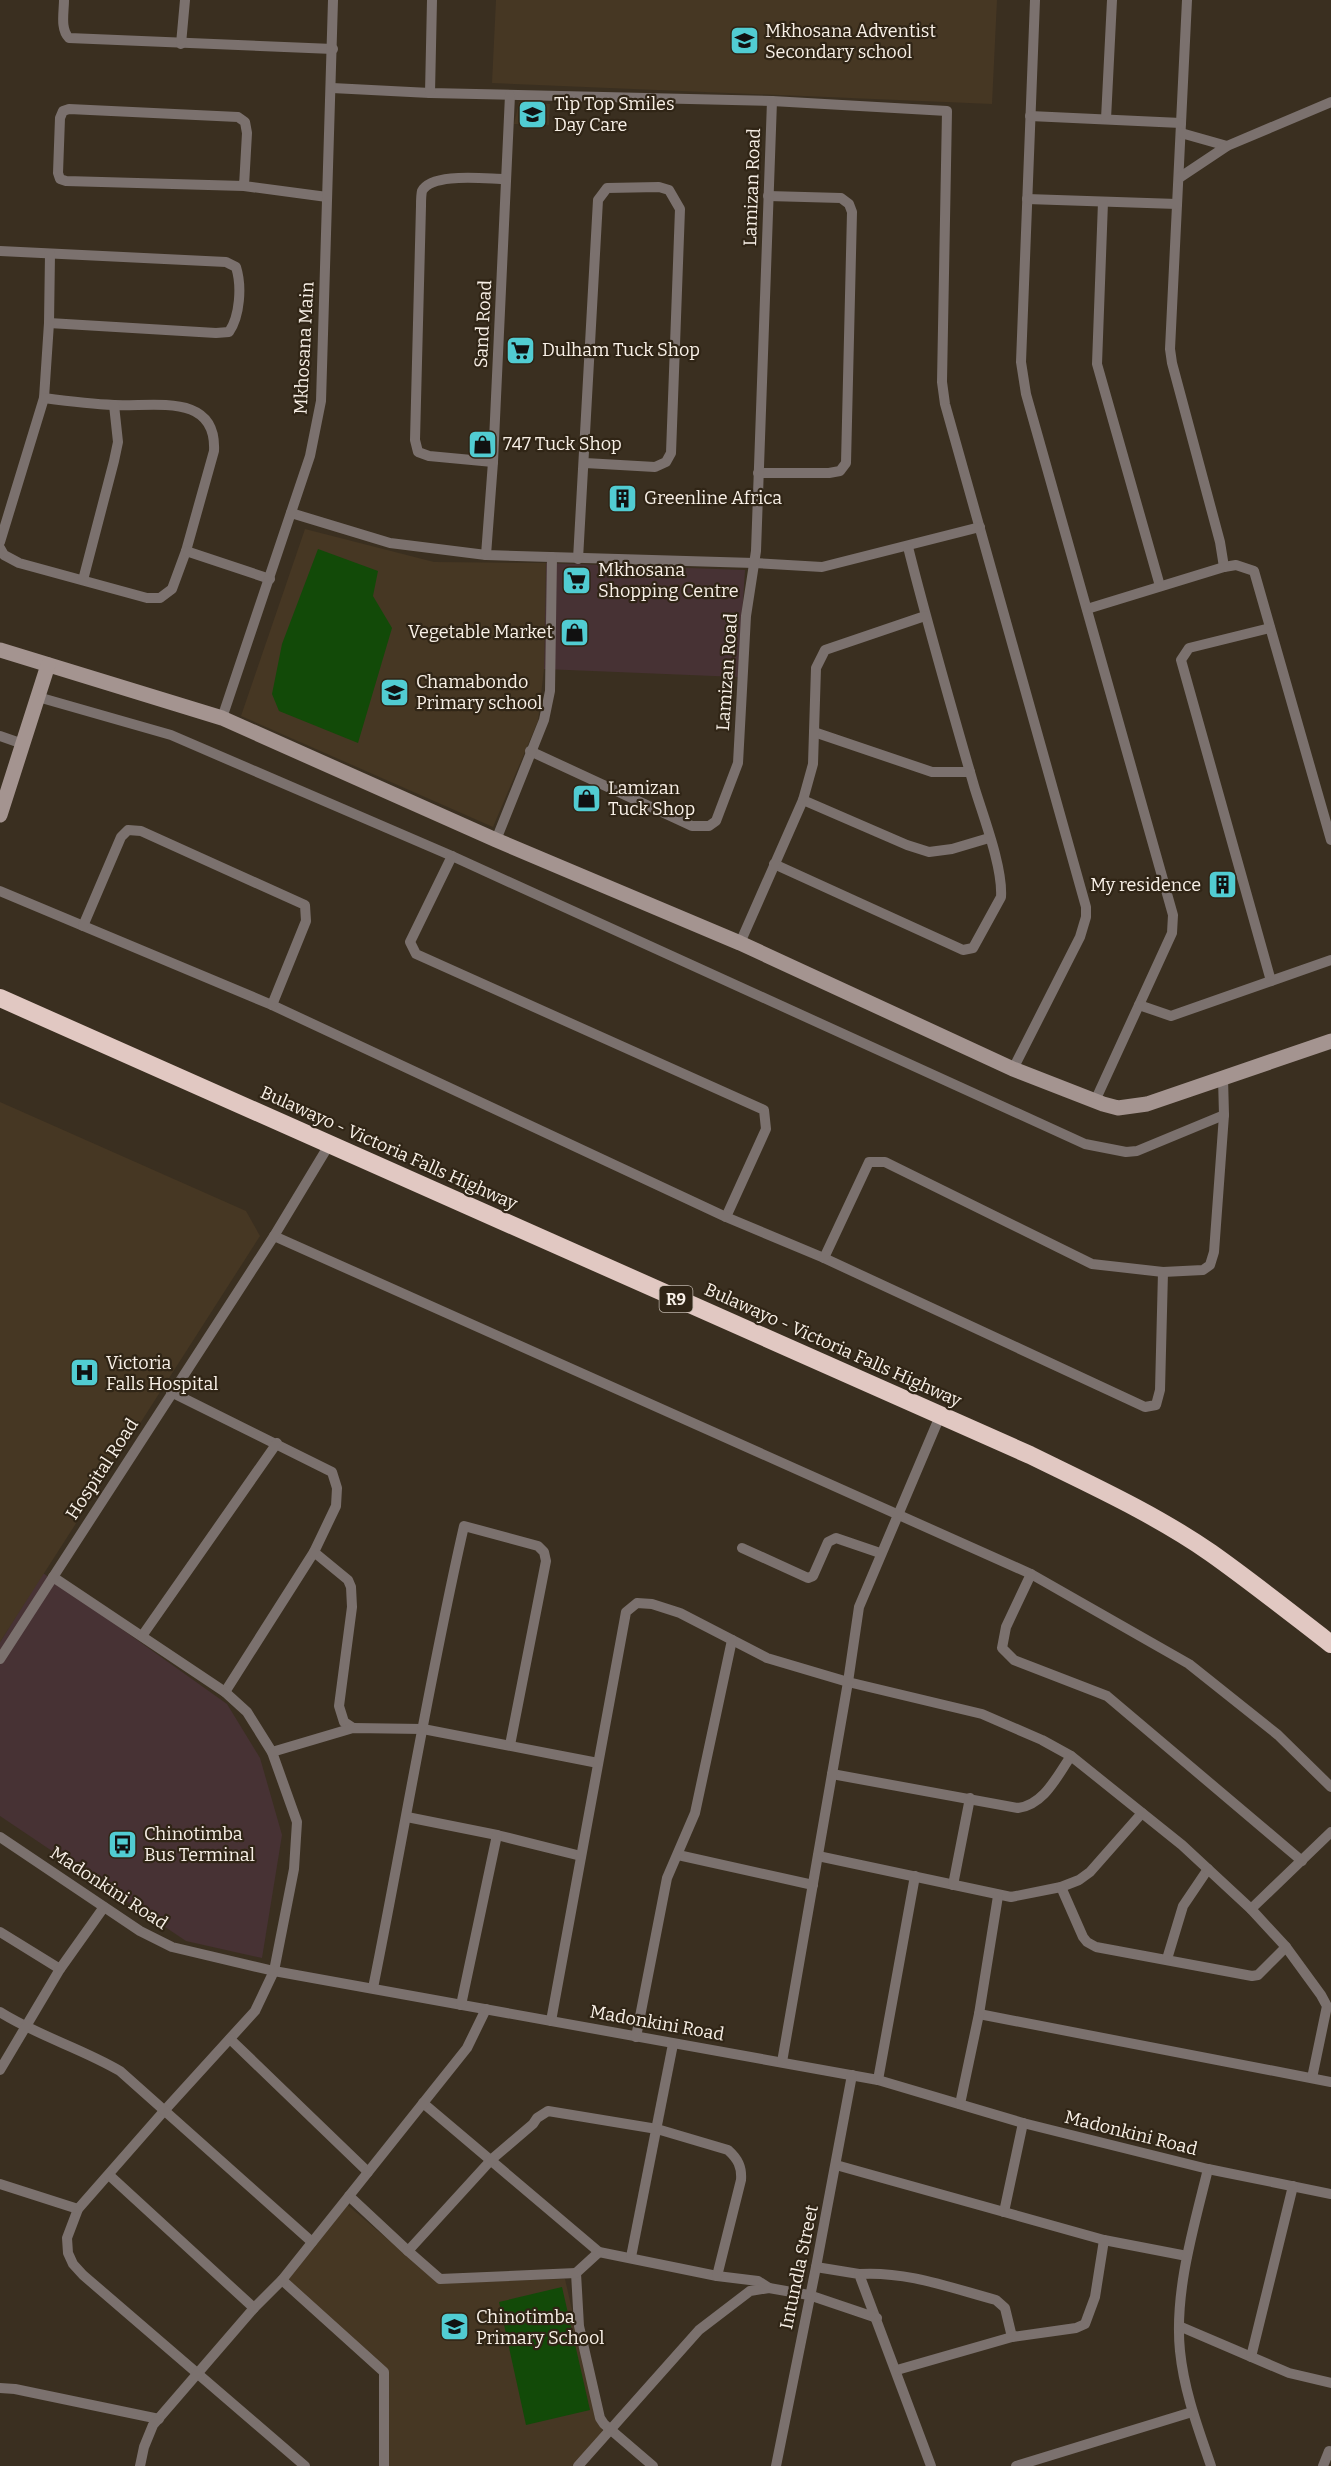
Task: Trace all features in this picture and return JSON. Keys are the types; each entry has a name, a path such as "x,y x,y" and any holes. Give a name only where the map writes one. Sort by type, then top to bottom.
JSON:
{"highway":[{"name":"Bulawayo - Victoria Falls Highway","path":"0,998 1091,1485 1163,1523 1210,1552 1330,1643"}],"street":[{"path":"64,0 63,28 64,34 69,38 333,49"},
{"path":"181,44 185,0"},
{"name":"Mkhosana Main","path":"222,718 310,456 321,401 333,0"},
{"path":"430,93 432,0"},
{"path":"1035,0 1021,362 1024,383 1173,915 1172,933 1095,1101"},
{"path":"1106,119 1112,0"},
{"path":"1187,0 1170,349 1220,542 1224,567"},
{"path":"332,88 430,93 772,101 947,111 942,382 945,404 1086,907 1086,917 1080,938 1013,1068"},
{"name":"Sand Road","path":"486,555 493,462 510,95"},
{"name":"Lamizan Road","path":"530,751 692,826 709,826 716,821 738,763 746,616 754,563 772,101"},
{"path":"1179,178 1227,146 1331,102"},
{"path":"244,186 247,133 245,122 238,117 69,109 63,111 60,118 58,173 60,179 66,182 244,186 327,197"},
{"path":"1030,116 1106,119 1181,128 1227,146"},
{"path":"493,462 429,456 418,452 415,440 421,206 422,192 429,184 442,179 506,179"},
{"path":"578,559 598,200 608,188 659,187 669,190 680,209 671,453 666,462 655,467 585,463"},
{"path":"758,473 829,473 840,471 846,463 852,212 849,204 841,198 768,196"},
{"path":"1027,199 1177,204"},
{"path":"1103,202 1097,364 1160,586"},
{"path":"0,251 226,262 236,267 239,278 236,322 229,332 50,323"},
{"path":"0,542 44,398 50,323 50,254"},
{"path":"0,548 4,555 19,563 147,598 160,598 171,589 186,551 214,452 215,436 210,423 196,412 183,406 114,405 44,398"},
{"path":"83,580 118,442 114,405"},
{"path":"291,513 390,543 486,555 822,567 980,527"},
{"path":"774,864 956,947 968,950 976,943 1001,897 989,838 925,616 908,547"},
{"path":"186,551 270,579"},
{"path":"496,840 544,720 550,691 552,557"},
{"path":"1086,609 1224,567 1236,565 1254,571 1331,840"},
{"path":"740,943 804,800 813,764 816,668 825,650 925,616"},
{"path":"1270,628 1189,648 1182,660 1271,981"},
{"path":"0,650 222,718 496,840 740,943 1013,1068 1118,1108 1133,1107 1331,1041"},
{"path":"0,815 48,665"},
{"path":"38,697 171,735 452,856 1085,1144 1126,1152 1137,1151 1224,1115"},
{"path":"814,732 932,772 970,772"},
{"path":"0,736 23,744"},
{"path":"804,800 907,845 929,852 952,849 989,838"},
{"path":"83,926 121,837 128,830 141,831 305,904 306,921 272,1005"},
{"path":"452,856 410,942 416,954 765,1110 766,1129 726,1217"},
{"path":"0,891 272,1005 726,1217 824,1258 1145,1407 1155,1405 1160,1390 1163,1272"},
{"path":"1139,1005 1171,1016 1331,960"},
{"path":"824,1258 869,1162 885,1162 1092,1264 1163,1272 1203,1270 1210,1264 1214,1252 1224,1115 1223,1078"},
{"name":"Hospital Road","path":"0,1659 273,1236 329,1145"},
{"path":"273,1236 1031,1574 1189,1664 1278,1735 1331,1787"},
{"path":"171,1392 332,1472 335,1480 336,1506 314,1552 225,1692"},
{"path":"782,2062 859,1607 896,1515 940,1416"},
{"path":"142,1636 277,1443"},
{"path":"373,1988 444,1613 464,1526 538,1546 544,1552 546,1561 510,1745"},
{"path":"742,1548 808,1578 813,1575 828,1542 836,1538 880,1553"},
{"path":"314,1552 348,1580 351,1587 352,1607 339,1706 344,1722 353,1728"},
{"path":"1031,1574 1006,1627 1002,1648 1014,1660 1107,1696 1302,1861"},
{"path":"53,1577 225,1692 247,1712 272,1752 297,1822 294,1869 274,1971 255,2011 78,2210 67,2238 68,2253 73,2264 83,2275 305,2466"},
{"path":"551,2021 626,1612 637,1603 652,1604 681,1613 767,1658 848,1682 982,1714 1042,1740 1071,1756 1208,1869 1251,1909 1286,1947 1321,1995 1327,2007 1312,2078"},
{"path":"636,2037 667,1878 695,1813 732,1640"},
{"path":"272,1752 353,1728 423,1729 598,1763"},
{"path":"832,1774 1018,1808 1030,1807 1042,1797 1071,1756"},
{"path":"953,1885 970,1798"},
{"path":"818,1856 1011,1897 1061,1887 1079,1880 1090,1872 1142,1813"},
{"path":"407,1817 497,1835 581,1856"},
{"path":"1251,1909 1331,1832"},
{"path":"461,2005 497,1835"},
{"name":"Madonkini Road","path":"0,1836 140,1931 172,1947 274,1971 878,2080 1023,2123 1208,2169 1331,2194"},
{"path":"678,1855 813,1885"},
{"path":"1167,1959 1183,1906 1208,1869"},
{"path":"878,2080 915,1876"},
{"path":"1061,1887 1087,1942 1100,1948 1255,1976 1286,1947"},
{"path":"960,2104 979,2014 998,1896"},
{"path":"0,2070 60,1969 104,1907"},
{"path":"0,1932 60,1969"},
{"path":"140,2466 149,2433 159,2419 196,2373 282,2280 350,2196 467,2048 486,2009"},
{"path":"0,2012 24,2028 96,2057 120,2070 312,2242"},
{"path":"979,2014 1331,2082"},
{"path":"230,2039 368,2172"},
{"path":"631,2257 673,2044"},
{"name":"Intundla Street","path":"776,2466 852,2075"},
{"path":"423,2103 492,2159 599,2252 717,2276 758,2281 769,2288"},
{"path":"408,2251 492,2159 537,2118 548,2111 657,2129 728,2150 739,2163 741,2180 717,2276"},
{"path":"1004,2212 1023,2123"},
{"path":"836,2165 1104,2240 1187,2256"},
{"path":"1208,2169 1187,2256 1179,2326 1180,2350 1192,2412 1211,2466"},
{"path":"109,2175 254,2308"},
{"path":"0,2184 78,2210"},
{"path":"1251,2357 1293,2186"},
{"path":"350,2196 440,2279 576,2272 599,2252"},
{"path":"897,2370 1012,2337 1076,2328 1085,2324 1095,2297 1104,2240"},
{"path":"816,2267 860,2274 882,2272 905,2275 996,2300 1005,2308 1012,2337"},
{"path":"576,2272 579,2326 600,2418 610,2430 653,2466"},
{"path":"860,2274 931,2466"},
{"path":"282,2280 384,2372 384,2466"},
{"path":"578,2466 699,2330 750,2291 769,2288 809,2295 877,2318"},
{"path":"1179,2326 1288,2373 1331,2383"},
{"path":"0,2388 15,2389 159,2419"},
{"path":"1016,2466 1192,2412"},
{"path":"1323,2466 1330,2449"}],"shaded area":[{"name":"Mkhosana Adventist Secondary school","path":"496,0 997,0 992,104 492,83"},
{"name":"Tip Top Smiles Day Care","path":"519,102 550,104 549,125 514,124"},
{"name":"Chamabondo Primary school","path":"305,529 434,562 546,563 544,669 538,721 493,827 241,716"},
{"path":"546,563 745,570 738,677 544,669"},
{"name":"Victoria Falls Hospital","path":"0,1102 246,1211 260,1236 0,1642"},
{"path":"43,1573 227,1704 260,1758 282,1835 262,1958 186,1941 0,1816 0,1642"},
{"name":"Chinotimba Primary School","path":"344,2202 439,2283 565,2279 597,2420 603,2429 601,2435 573,2466 384,2466 384,2377 282,2280"}],"green space":[{"path":"318,549 378,571 373,596 392,628 358,743 279,711 272,694 282,644"},
{"path":"562,2287 590,2410 526,2425 499,2302"}],"place":[{"name":"Mkhosana Adventist Secondary school","path":"744,41"},
{"name":"Tip Top Smiles Day Care","path":"533,114"},
{"name":"Dulham Tuck Shop","path":"521,350"},
{"name":"747 Tuck Shop","path":"482,444"},
{"name":"Greenline Africa","path":"623,498"},
{"name":"Mkhosana Shopping Centre","path":"577,580"},
{"name":"Vegetable Market","path":"574,632"},
{"name":"Chamabondo Primary school","path":"395,692"},
{"name":"Lamizan Tuck Shop","path":"587,798"},
{"name":"My residence","path":"1222,885"},
{"name":"Victoria Falls Hospital","path":"85,1373"},
{"name":"Chinotimba Bus Terminal","path":"123,1844"},
{"name":"Chinotimba Primary School","path":"455,2327"}]}
